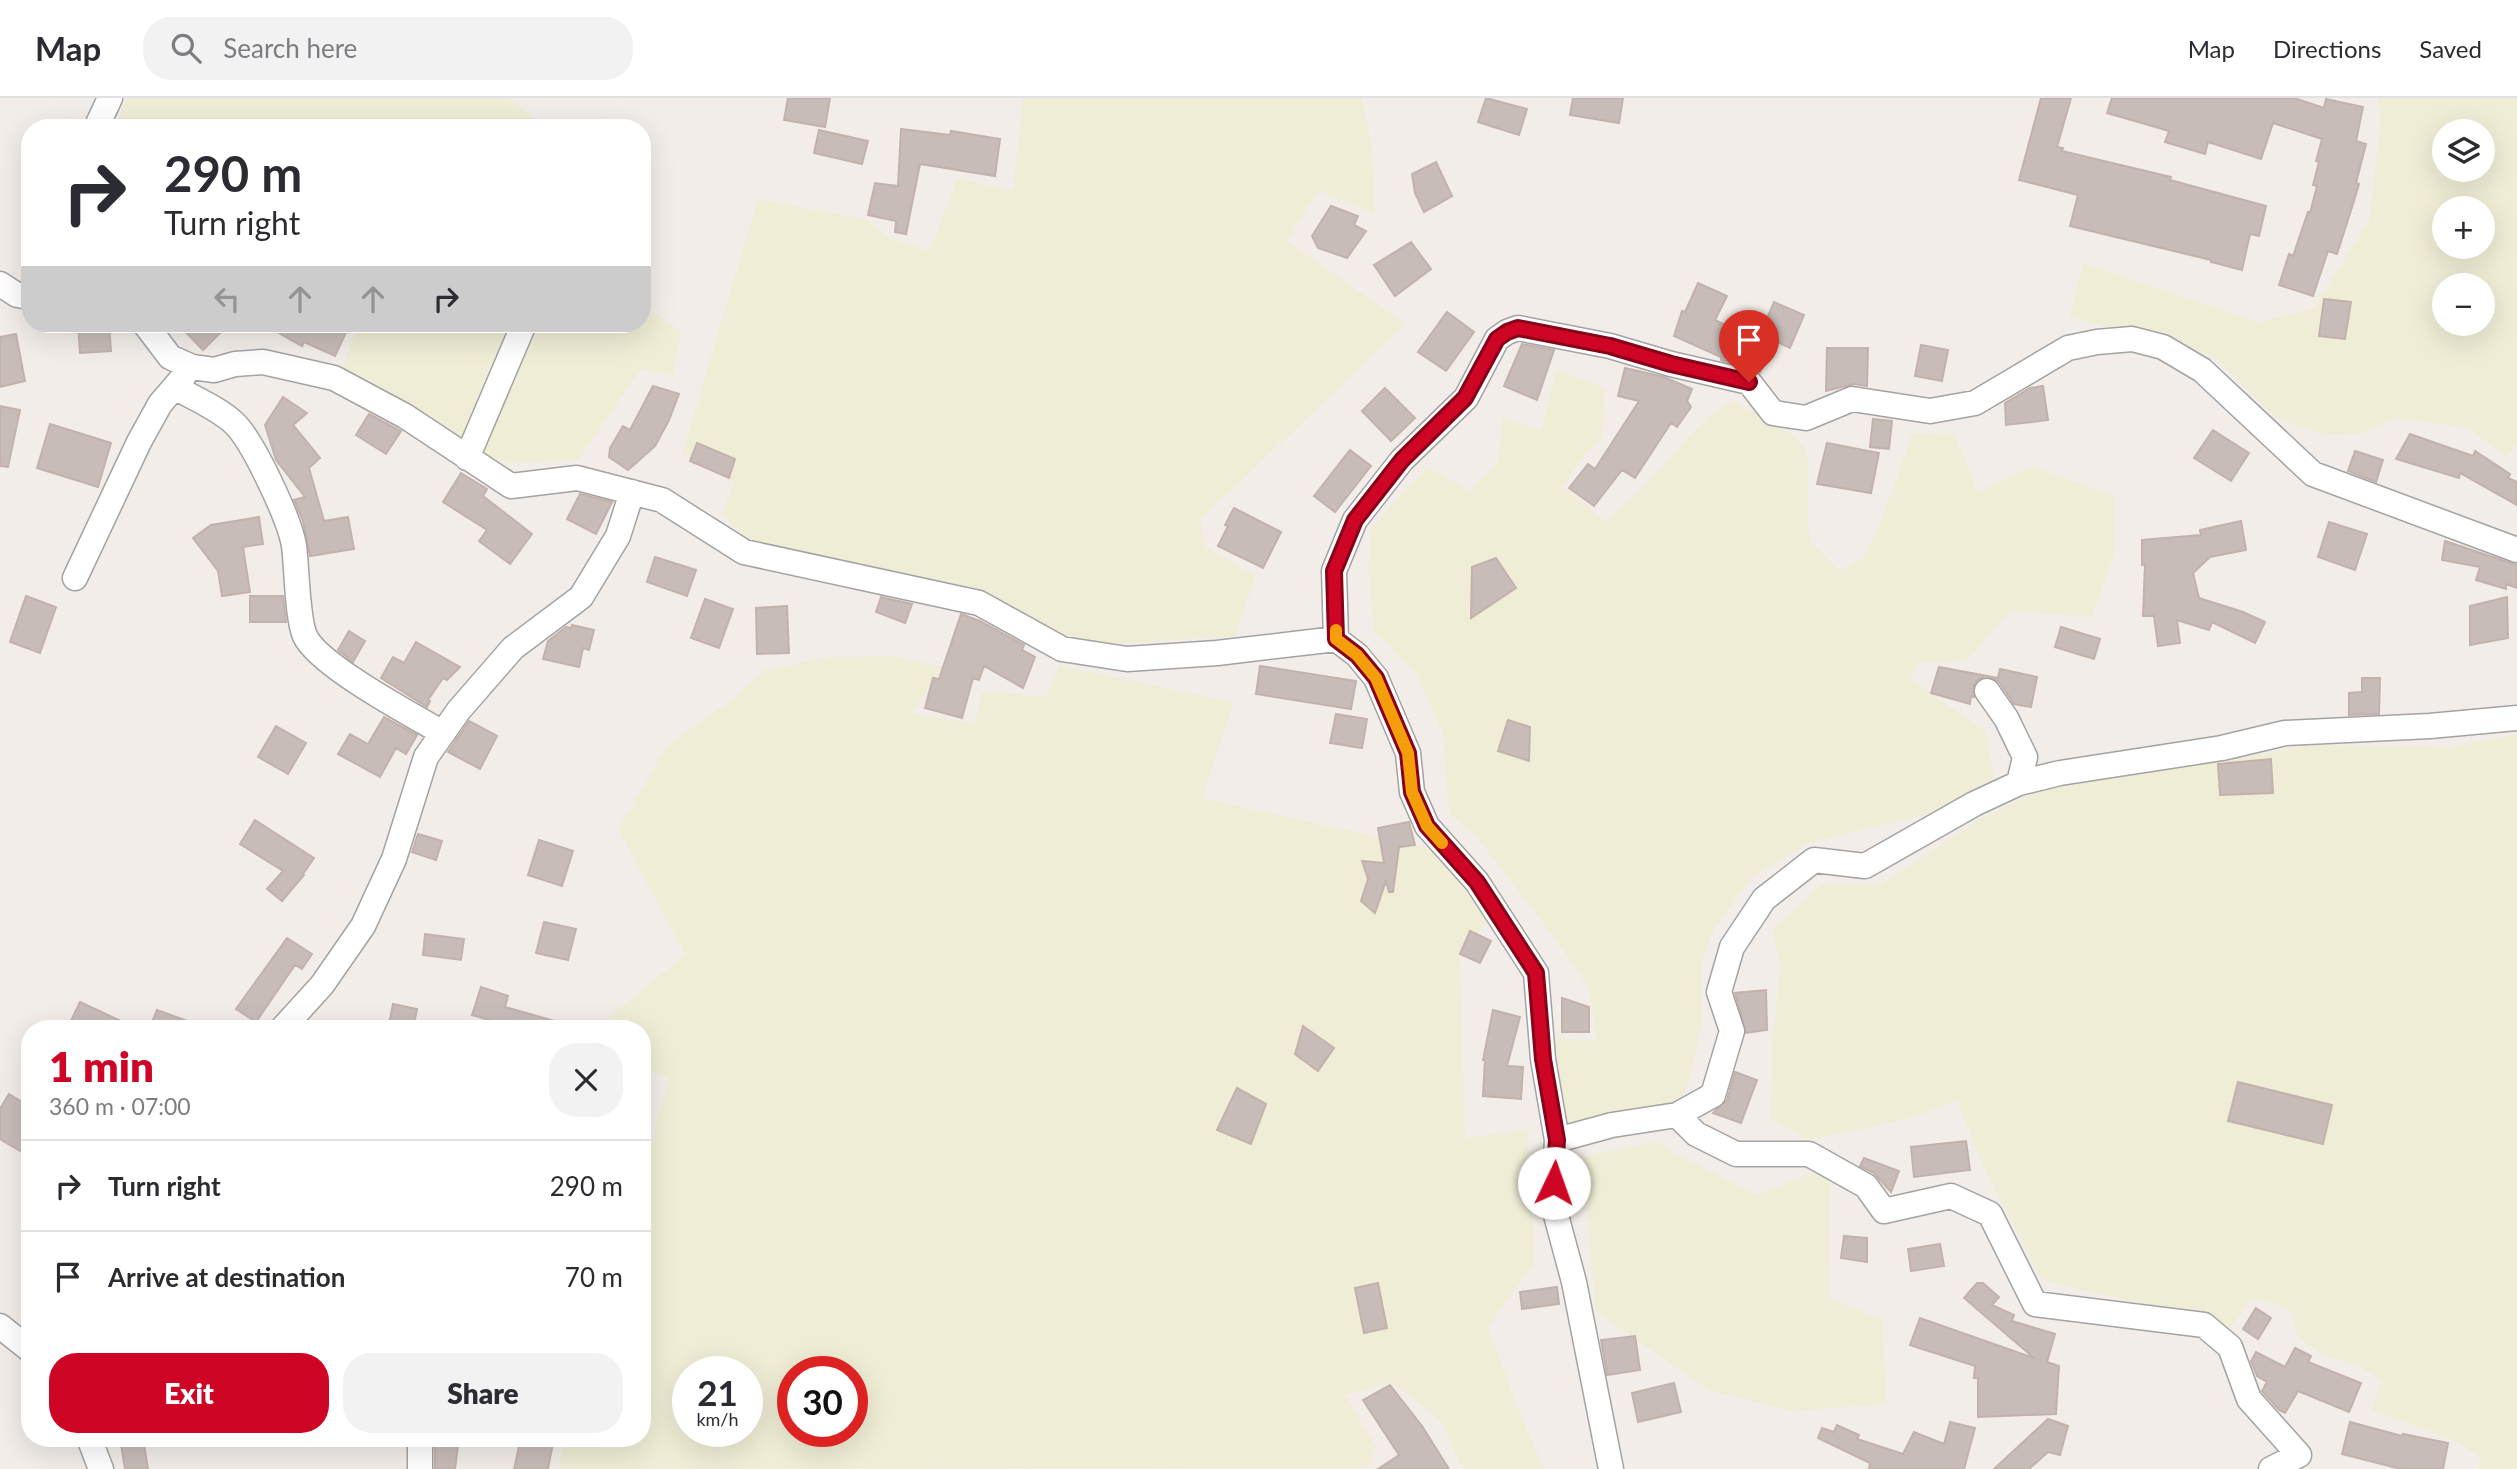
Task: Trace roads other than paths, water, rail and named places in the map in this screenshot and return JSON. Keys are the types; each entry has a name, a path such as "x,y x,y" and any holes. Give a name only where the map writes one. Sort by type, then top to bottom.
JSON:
{"street":[{"path":"100,119 110,98"},
{"path":"0,284 21,296"},
{"path":"1336,639 1334,571 1355,520 1402,460 1465,398 1497,339 1518,328 1610,346 1671,364 1749,382 1773,413 1806,418 1852,399 1930,411 1975,403 2068,348 2132,339 2163,347 2202,370 2313,474 2517,550"},
{"path":"152,333 170,357 191,367 214,370 235,364 263,362 334,378 405,416 511,486 578,478 662,500 744,552 979,603 1062,649 1127,659 1217,653 1336,639 1357,655 1376,678 1408,753 1412,792 1427,826 1477,882 1536,973 1543,1059 1557,1140 1553,1205 1574,1282 1611,1469"},
{"path":"467,458 520,333"},
{"path":"75,578 139,442 160,404 191,367"},
{"path":"175,387 233,422 249,445 279,503 293,542 305,636 320,656 443,733"},
{"path":"290,1020 322,985 363,926 394,859 426,757 459,710 513,648 581,597 618,536 632,492"},
{"path":"1987,691 2006,718 2025,757 2019,783"},
{"path":"1557,1140 1612,1125 1677,1115 1713,1095 1732,1031 1719,992 1732,947 1764,899 1814,860 1865,866 1974,804 2019,783 2060,773 2222,748 2286,733 2430,726 2517,718"},
{"path":"1677,1115 1696,1134 1736,1153 1809,1154 1866,1186 1884,1211 1951,1196 1990,1214 2035,1304 2204,1325 2230,1347 2249,1399 2299,1455 2272,1469"},
{"path":"0,1326 21,1343"},
{"path":"92,1447 101,1469"},
{"path":"420,1447 420,1469"}]}
